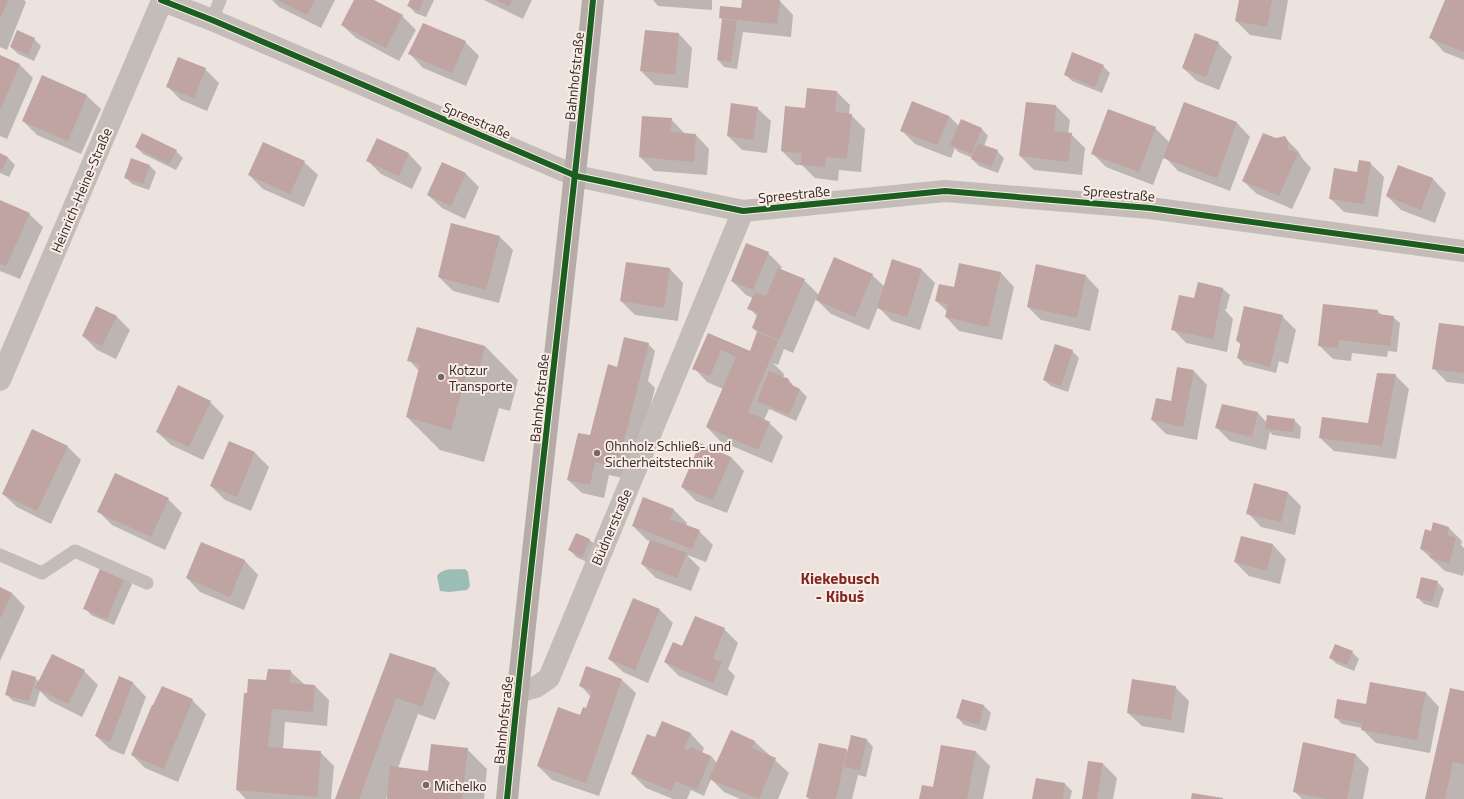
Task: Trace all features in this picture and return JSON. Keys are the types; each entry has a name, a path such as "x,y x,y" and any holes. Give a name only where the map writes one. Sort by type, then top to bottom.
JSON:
{"main road":[{"name":"Bahnhofstraße","path":"508,799 518,692 576,176 593,0"}],"street":[{"name":"Spreestraße","path":"162,0 576,176 743,211 945,191 1150,208 1464,251"},
{"name":"Heinrich-Heine-Straße","path":"0,380 162,0"},
{"name":"Büdnerstraße","path":"518,692 536,687 549,678 743,211"}],"lane":[{"path":"212,20 220,0"},
{"path":"0,555 42,573 74,551 147,583"}],"water":[{"path":"465,569 468,572 470,586 467,590 449,592 440,591 437,576 439,573 446,570"}],"building":[{"path":"0,0 8,0 0,19"},
{"path":"278,0 315,0 307,15"},
{"path":"354,0 374,0 403,15 386,48 341,25"},
{"path":"410,0 424,0 419,11 407,6"},
{"path":"496,0 512,0 509,6"},
{"path":"742,0 780,0 777,24 719,18 720,6 741,8"},
{"path":"1239,0 1272,0 1267,27 1235,21"},
{"path":"1445,0 1464,0 1464,52 1429,38"},
{"path":"722,19 737,21 731,62 717,60"},
{"path":"423,23 466,41 452,73 408,54"},
{"path":"17,30 35,38 28,55 10,47"},
{"path":"645,30 679,33 675,75 640,71"},
{"path":"1195,33 1219,42 1206,77 1182,68"},
{"path":"1072,52 1104,65 1095,87 1064,75"},
{"path":"0,55 20,64 0,110"},
{"path":"178,57 206,68 194,98 166,87"},
{"path":"42,75 87,95 68,141 22,121"},
{"path":"807,88 837,91 835,112 852,114 847,159 826,157 825,167 800,165 802,153 781,151 785,106 805,108"},
{"path":"912,101 949,116 937,145 900,131"},
{"path":"1026,102 1056,105 1054,131 1072,133 1068,162 1019,156"},
{"path":"1184,102 1237,122 1217,178 1163,158"},
{"path":"731,103 758,107 753,140 727,136"},
{"path":"1108,109 1156,127 1139,172 1091,154"},
{"path":"642,116 672,118 670,132 696,134 694,162 639,157"},
{"path":"961,119 982,128 972,154 950,145"},
{"path":"142,133 177,150 169,164 135,147"},
{"path":"1263,133 1276,138 1285,136 1289,143 1287,149 1298,153 1279,196 1242,181"},
{"path":"377,138 409,153 399,176 366,161"},
{"path":"263,142 305,161 290,194 248,175"},
{"path":"978,143 998,150 991,167 971,159"},
{"path":"0,153 8,157 2,171 0,170"},
{"path":"131,158 150,165 143,184 124,178"},
{"path":"1359,160 1371,162 1364,204 1329,199 1334,168 1357,172"},
{"path":"442,162 466,173 451,206 427,195"},
{"path":"1398,165 1433,178 1421,210 1386,196"},
{"path":"0,200 30,213 6,266 0,264"},
{"path":"451,223 500,236 486,290 438,277"},
{"path":"746,243 769,252 753,290 731,281"},
{"path":"834,257 873,274 855,317 816,300"},
{"path":"892,259 922,269 907,317 877,308"},
{"path":"626,262 670,268 664,308 620,301"},
{"path":"959,263 1001,272 988,327 945,317 948,304 935,301 939,284 954,287"},
{"path":"1036,264 1086,275 1077,318 1027,307"},
{"path":"778,268 805,279 779,340 752,328 758,313 747,309 755,292 766,296"},
{"path":"1198,282 1223,288 1213,339 1171,330 1179,295 1194,298"},
{"path":"1323,304 1378,310 1377,314 1394,316 1390,346 1339,340 1338,348 1318,346"},
{"path":"96,306 117,316 102,346 82,336"},
{"path":"1244,306 1283,315 1270,367 1237,358 1241,342 1236,341"},
{"path":"1439,323 1464,326 1464,373 1432,369"},
{"name":"Kotzur Transporte","path":"417,327 485,346 477,378 466,375 451,430 406,417 420,364 407,361"},
{"path":"757,332 778,341 748,412 770,422 758,450 706,427 736,357 721,350 710,376 692,369 708,333 750,351"},
{"path":"624,337 649,343 617,467 595,462 590,485 567,480 578,433 590,435 608,364 617,367"},
{"path":"1055,344 1073,350 1061,386 1043,380"},
{"path":"1177,367 1194,370 1183,427 1151,420 1156,398 1171,401"},
{"path":"769,371 789,379 788,383 800,389 789,415 757,401"},
{"path":"1377,373 1396,374 1382,446 1319,438 1322,417 1368,423"},
{"path":"178,385 211,401 189,447 156,432"},
{"path":"1222,404 1258,412 1252,437 1215,428"},
{"path":"1267,415 1295,419 1293,432 1265,429"},
{"path":"32,429 68,446 37,511 2,494"},
{"path":"229,441 255,452 237,497 210,486"},
{"path":"700,443 731,457 713,500 681,487"},
{"path":"115,473 169,498 151,537 97,512"},
{"path":"1254,483 1288,492 1281,522 1246,514"},
{"path":"643,497 674,509 670,519 700,530 692,549 632,526"},
{"path":"1433,522 1449,527 1447,535 1456,538 1449,563 1430,558 1431,553 1420,549 1425,529 1431,531"},
{"path":"576,533 590,539 582,557 568,550"},
{"path":"1241,536 1273,544 1267,571 1234,562"},
{"path":"650,540 687,553 677,578 641,564"},
{"path":"201,542 245,560 230,597 186,578"},
{"path":"101,566 125,576 107,619 83,609"},
{"path":"1421,577 1438,581 1432,602 1416,598"},
{"path":"0,587 12,593 0,619"},
{"path":"633,598 660,609 635,670 608,659"},
{"path":"695,616 725,628 713,658 722,662 713,683 664,662 673,642 682,646"},
{"path":"1335,644 1353,651 1347,665 1329,658"},
{"path":"390,653 436,668 422,707 396,698 359,799 335,799"},
{"path":"52,654 85,670 68,704 35,688"},
{"path":"586,666 622,679 586,783 537,766 558,707 580,715 583,707 586,708 592,691 579,686"},
{"path":"268,669 291,670 290,683 315,685 313,712 272,709 268,747 321,751 317,797 236,790 244,693 247,693 248,679 266,680"},
{"path":"12,670 36,677 29,701 5,695"},
{"path":"119,676 133,682 110,742 95,736"},
{"path":"1132,679 1176,686 1171,720 1127,713"},
{"path":"1370,682 1426,692 1417,740 1361,730 1364,716 1362,723 1334,718 1337,699 1366,704"},
{"path":"162,686 193,699 164,769 131,755 152,705"},
{"path":"1450,688 1464,691 1464,764 1453,762 1445,799 1425,799"},
{"path":"962,699 984,705 979,725 956,718"},
{"path":"662,721 691,733 684,749 688,751 690,747 711,756 697,790 675,781 671,791 631,774 647,734 655,737"},
{"path":"731,730 755,741 752,748 776,758 759,799 709,779"},
{"path":"851,735 867,739 860,770 844,767"},
{"path":"1303,742 1356,754 1347,799 1325,799 1293,792"},
{"path":"819,743 847,749 836,799 813,799 806,797"},
{"name":"Michelko","path":"431,744 468,748 462,799 387,799 390,766 428,771"},
{"path":"941,745 976,751 967,799 919,799 922,785 933,787"},
{"path":"1088,761 1103,763 1097,799 1082,799"},
{"path":"1036,778 1065,783 1063,799 1032,799"},
{"path":"1192,793 1223,798 1223,799 1191,799"}],"cycle path":[{"path":"161,0 212,20 576,176 743,211 945,191 1150,208 1464,251"},
{"path":"507,799 593,0"}],"place":[{"name":"Kotzur Transporte","path":"441,377"},
{"name":"Ohnholz Schließ- und Sicherheitstechnik","path":"597,453"},
{"name":"Michelko","path":"426,785"}],"district":[{"name":"Kiekebusch - Kibuš","path":"840,587"}]}
